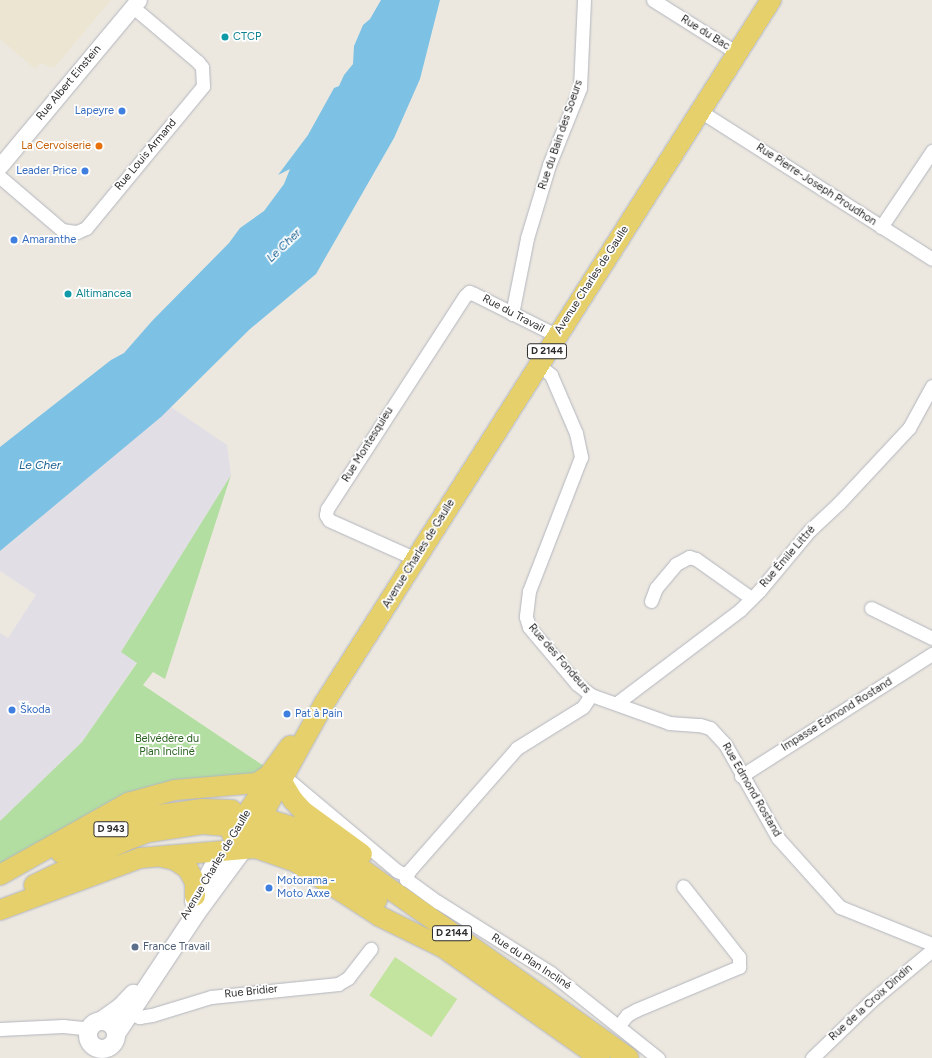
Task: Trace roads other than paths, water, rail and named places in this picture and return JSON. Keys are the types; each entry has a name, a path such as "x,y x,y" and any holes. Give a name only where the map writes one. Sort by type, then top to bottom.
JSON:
{"main road":[{"name":"Avenue Charles de Gaulle","path":"96,1043 114,1043 125,1011 133,995 284,776 325,702 539,365 556,335 771,0"},
{"name":"Avenue Charles de Gaulle","path":"248,827 310,721 325,702"},
{"path":"310,721 284,776 293,800 303,811 362,854 393,891"},
{"path":"0,876 128,803 175,790 227,788 257,783 269,775 310,721"},
{"path":"227,788 237,793 248,827"},
{"name":"D 943","path":"0,883 121,825 171,812 202,809 248,827"},
{"path":"0,910 155,855 303,811"},
{"name":"D 943","path":"0,902 125,841 149,832 203,824 248,827"},
{"name":"D 2144","path":"248,827 296,828 325,844 629,1058"},
{"name":"D 2144","path":"248,827 287,843 316,858 600,1058"},
{"path":"155,855 175,860 188,869 195,882 196,904"},
{"name":"Avenue Charles de Gaulle","path":"96,1043 125,1011"}],"street":[{"name":"Rue du Bain des Soeurs","path":"512,314 519,268 529,231 549,165 580,88 584,0"},
{"name":"Rue du Bac","path":"653,0 737,53"},
{"name":"Rue Albert Einstein","path":"0,167 136,4"},
{"name":"Rue Louis Armand","path":"0,177 62,230 77,232 90,223 203,86 202,67 198,62 136,4"},
{"name":"Rue Pierre-Joseph Proudhon","path":"700,111 932,259"},
{"path":"881,227 932,150"},
{"name":"Rue du Travail","path":"469,292 556,335"},
{"name":"Rue Montesquieu","path":"416,559 329,520 326,515 327,509 398,396 464,296 469,292"},
{"name":"Rue des Fondeurs","path":"404,873 517,748 583,707 591,694 578,684 529,627 526,617 529,591 580,456 576,433 551,376 539,365"},
{"name":"Rue Émile Littré","path":"618,703 740,610 752,598 809,531 839,503 910,428 932,386"},
{"path":"651,601 656,588 676,564 689,557 696,559 752,598"},
{"path":"871,608 932,638"},
{"name":"Impasse Edmond Rostand","path":"741,776 932,654"},
{"name":"Rue Edmond Rostand","path":"591,694 669,723 700,725 710,728 725,744 741,776 778,838 840,907 932,944"},
{"name":"Rue du Plan Incliné","path":"284,776 404,873 410,884 551,973 619,1025 658,1058"},
{"path":"619,1025 627,1015 636,1010 739,967 739,957 683,886"},
{"name":"Rue Bridier","path":"125,1011 138,1017 152,1015 223,995 338,984 348,978 371,949"},
{"name":"Rue de la Croix Dindin","path":"812,1058 871,1001 932,950"},
{"path":"0,1029 63,1026 96,1043"}],"water":[{"name":"Le Cher","path":"381,0 440,0 420,79 394,138 316,274 250,329 161,417 0,551 0,447 111,360 124,353 152,321 229,243 240,228 264,211 284,184 290,169 278,175 308,135 334,88 339,86 344,75 353,64 354,46 363,25 370,19"}],"place":[{"name":"CTCP","path":"225,37"},
{"name":"Lapeyre","path":"122,111"},
{"name":"La Cervoiserie","path":"99,146"},
{"name":"Leader Price","path":"85,171"},
{"name":"Amaranthe","path":"14,240"},
{"name":"Altimancea","path":"68,294"},
{"name":"Škoda","path":"12,710"},
{"name":"Pat à Pain","path":"287,714"},
{"name":"Motorama - Moto Axxe","path":"269,888"},
{"name":"France Travail","path":"135,947"}],"park label":[{"name":"Belvédère du Plan Incliné","path":"167,746"}]}
